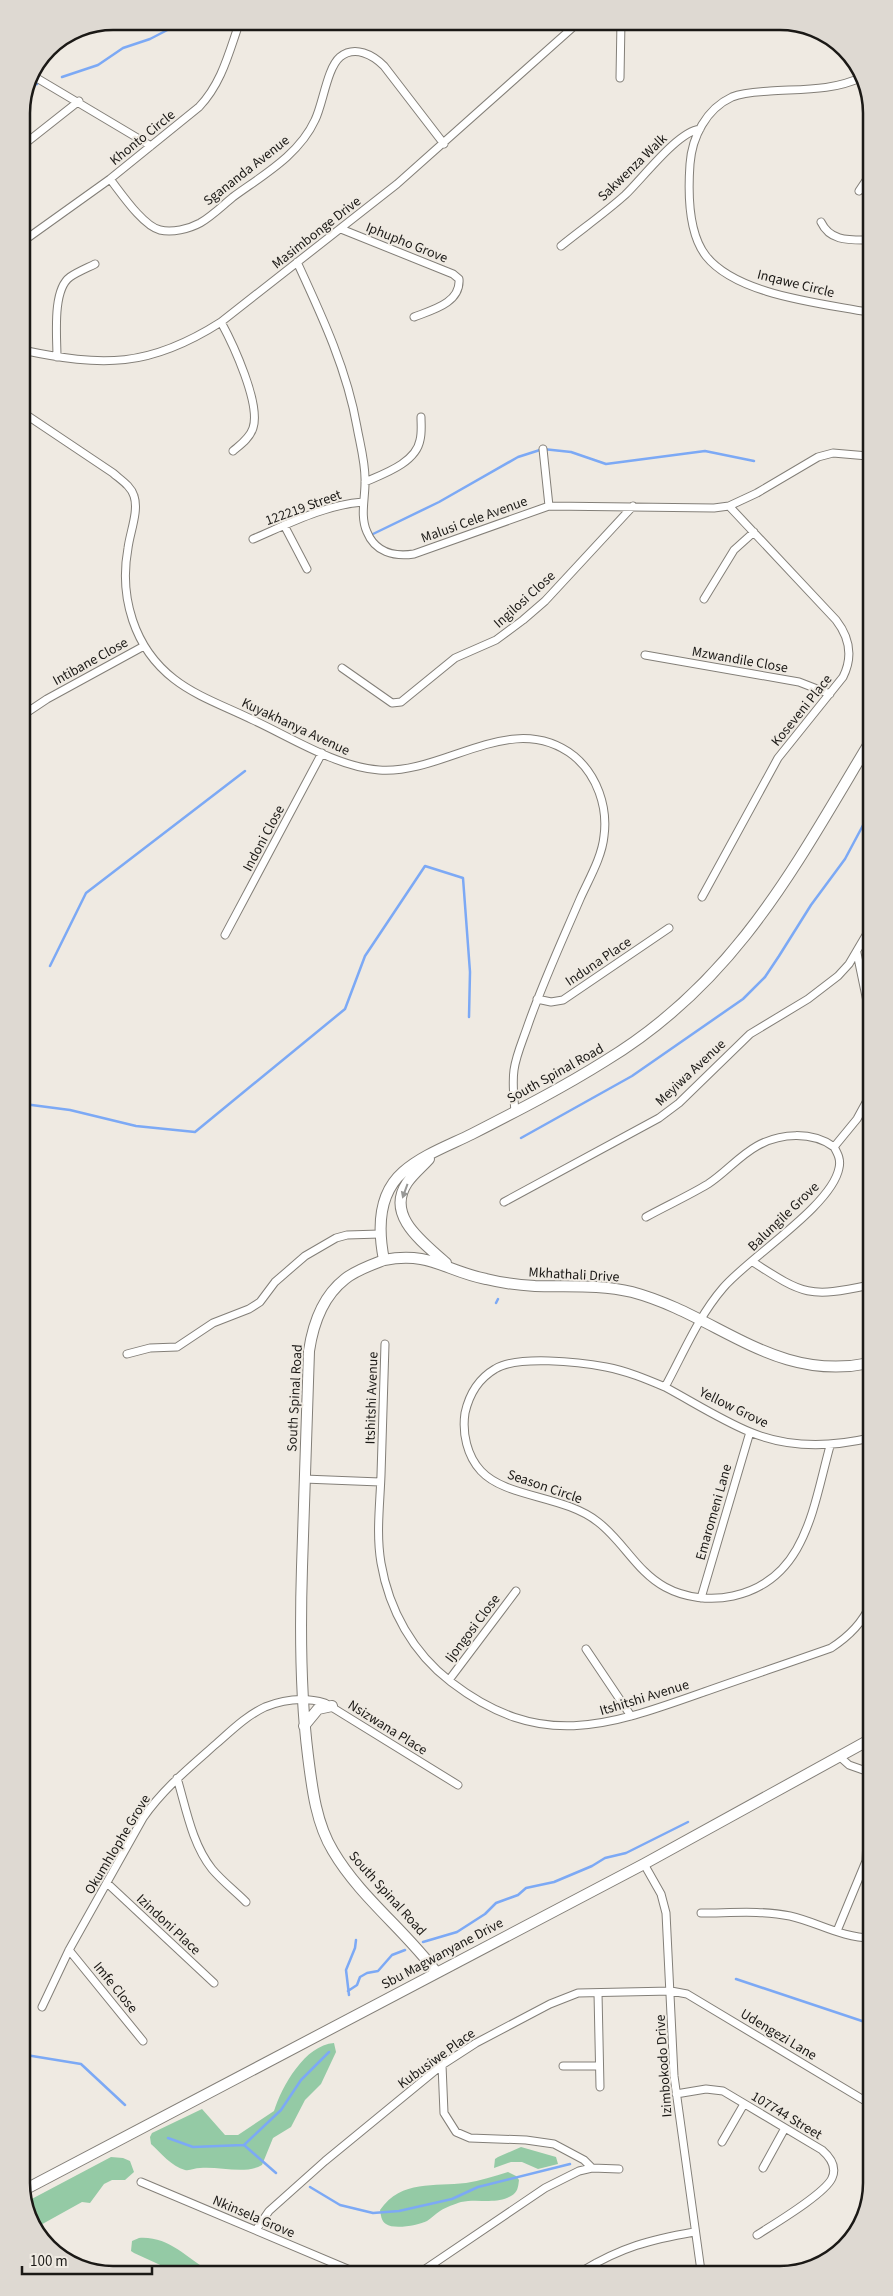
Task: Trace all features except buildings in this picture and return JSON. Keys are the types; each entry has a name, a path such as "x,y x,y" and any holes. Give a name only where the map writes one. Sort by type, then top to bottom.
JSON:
{"street":[{"name":"Khonto Circle","path":"30,236 110,179 210,96 220,78 237,30"},
{"name":"Masimbonge Drive","path":"30,352 57,358 97,362 138,359 180,346 221,322 444,144 570,30"},
{"path":"620,78 621,30"},
{"name":"Sgananda Avenue","path":"110,179 142,218 158,230 176,231 199,224 284,160 302,142 315,120 334,66 340,57 357,52 375,58 384,66 444,144"},
{"path":"38,79 79,101 151,146"},
{"name":"Inqawe Circle","path":"856,80 831,88 754,92 733,97 715,109 700,129 692,148 689,183 693,224 698,242 706,256 721,271 736,279 772,292 863,311"},
{"path":"30,140 79,101"},
{"name":"Sakwenza Walk","path":"561,246 624,196 680,138 693,130 700,129"},
{"path":"859,190 863,184"},
{"path":"821,222 826,232 834,237 846,240 863,240"},
{"name":"Iphupho Grove","path":"341,228 453,274 459,279 460,286 454,298 440,307 414,317"},
{"name":"Malusi Cele Avenue","path":"298,262 325,323 357,424 366,482 363,502 364,524 370,538 380,549 388,554 402,556 414,554 549,506 714,508 729,506 757,493 818,457 833,453 863,456"},
{"path":"57,358 58,297 69,277 95,264"},
{"path":"221,322 235,348 254,415 253,428 247,438 232,451"},
{"path":"366,482 402,463 418,447 421,439 421,416"},
{"name":"Kuyakhanya Avenue","path":"30,417 113,473 134,494 136,505 128,548 125,583 132,619 144,646 163,670 177,681 201,695 322,753 359,767 379,770 403,770 514,737 547,741 562,748 576,758 585,768 600,793 604,813 604,840 537,999 516,1062 513,1081 515,1112"},
{"path":"543,449 549,506"},
{"name":"122219 Street","path":"253,539 328,509 363,502"},
{"name":"Ingilosi Close","path":"342,668 392,703 402,702 455,658 496,640 523,620 563,583 633,506"},
{"name":"Koseveni Place","path":"702,897 778,758 842,677 848,662 849,650 844,630 729,506"},
{"path":"284,525 307,569"},
{"path":"704,599 734,550 754,532"},
{"name":"Intibane Close","path":"30,710 47,699 144,646"},
{"name":"Mzwandile Close","path":"645,655 799,682 830,694"},
{"name":"Indoni Close","path":"225,935 322,753"},
{"name":"South Spinal Road","path":"436,1972 421,1952 348,1872 332,1851 322,1827 313,1796 301,1699 300,1644 309,1351 314,1324 331,1293 345,1278 384,1260 380,1234 384,1204 391,1186 403,1172 434,1153 515,1112 630,1046 654,1029 690,998 720,968 752,930 782,888 863,753"},
{"name":"Induna Place","path":"537,999 551,1002 563,1000 669,928"},
{"name":"Meyiwa Avenue","path":"504,1202 658,1118 679,1103 750,1034 808,999 838,976 857,953 863,942"},
{"path":"857,953 863,982"},
{"path":"646,1216 708,1184 756,1147 770,1140 787,1136 815,1137 834,1147 857,1119 863,1108"},
{"name":"Balungile Grove","path":"701,1319 724,1286 798,1221 832,1185 839,1170 840,1161 834,1147"},
{"path":"434,1153 407,1184 401,1201 402,1212 411,1230 450,1267"},
{"path":"127,1354 150,1348 177,1347 213,1323 249,1310 260,1302 275,1282 305,1256 336,1238 346,1235 380,1234"},
{"name":"Mkhathali Drive","path":"384,1260 410,1257 429,1259 481,1278 506,1284 588,1286 632,1292 701,1319 746,1344 793,1362 809,1366 835,1367 863,1364"},
{"path":"753,1262 790,1286 803,1291 834,1292 863,1286"},
{"path":"665,1387 701,1319"},
{"name":"Itshitshi Avenue","path":"385,1344 379,1541 387,1586 403,1627 417,1649 431,1666 474,1700 513,1717 535,1722 582,1726 609,1723 831,1648 858,1626 863,1617"},
{"name":"Season Circle","path":"665,1387 628,1372 606,1366 531,1361 510,1363 495,1369 473,1390 467,1405 464,1422 465,1440 472,1457 481,1471 492,1480 508,1488 566,1504 582,1511 618,1541 648,1575 665,1587 701,1598 721,1599 740,1595 761,1587 774,1579 787,1565 805,1533 830,1446"},
{"name":"Yellow Grove","path":"665,1387 750,1432 774,1440 830,1446 863,1439"},
{"name":"Emaromeni Lane","path":"701,1598 750,1432"},
{"path":"304,1479 380,1482"},
{"name":"Ijongosi Close","path":"449,1680 516,1591"},
{"path":"586,1649 631,1716"},
{"name":"Nsizwana Place","path":"301,1699 310,1699 332,1706 458,1785"},
{"name":"Okumhlophe Grove","path":"42,2007 69,1950 143,1818 163,1792 248,1716 266,1707 301,1699"},
{"path":"304,1726 318,1709 332,1706"},
{"name":"Sbu Magwanyane Drive","path":"30,2187 644,1864 863,1744"},
{"path":"840,1757 849,1764 863,1770"},
{"path":"178,1778 194,1837 202,1853 212,1869 246,1902"},
{"name":"Izimbokodo Drive","path":"644,1864 658,1887 666,1913 676,2094 700,2266"},
{"path":"837,1932 863,1868"},
{"name":"Izindoni Place","path":"107,1883 214,1983"},
{"path":"701,1913 778,1914 854,1937 863,1938"},
{"name":"Imfe Close","path":"69,1950 143,2041"},
{"name":"Kubusiwe Place","path":"256,2230 270,2211 318,2167 442,2065 476,2043 550,2004 578,1993 671,1991"},
{"name":"Udengezi Lane","path":"671,1991 692,1996 863,2100"},
{"path":"598,1993 600,2087"},
{"path":"442,2065 444,2113 456,2132 470,2138 526,2140 554,2144 584,2160 592,2168"},
{"path":"563,2066 599,2066"},
{"name":"107744 Street","path":"676,2094 712,2089 723,2091 826,2154 833,2165 833,2174 824,2188 757,2235"},
{"path":"722,2142 744,2104"},
{"path":"763,2168 785,2128"},
{"path":"430,2266 526,2199 567,2177 592,2168 619,2169"},
{"name":"Nkinsela Grove","path":"140,2182 341,2266"},
{"path":"591,2266 636,2244 694,2232"}],"green space":[{"path":"334,2043 336,2052 321,2084 305,2100 291,2127 273,2138 262,2165 248,2169 198,2168 185,2170 171,2163 151,2144 150,2137 152,2133 202,2109 225,2135 238,2135 274,2111 289,2079 304,2059 323,2045"},
{"path":"521,2147 556,2157 558,2164 538,2169 522,2162 511,2162 494,2168 495,2159"},
{"path":"111,2157 130,2161 134,2172 125,2180 112,2180 104,2184 90,2203 82,2202 42,2224 34,2209 32,2199"},
{"path":"508,2172 519,2180 515,2193 505,2199 461,2202 438,2212 427,2221 413,2225 395,2227 384,2223 382,2220 380,2210 398,2193 408,2189 419,2186 471,2182"},
{"path":"139,2238 159,2240 176,2248 202,2266 162,2266 131,2251 132,2241"}],"waterway":[{"path":"62,77 98,65 123,48 150,39 167,30"},
{"path":"373,534 439,502 518,457 543,449 571,452 606,464 705,451 754,461"},
{"path":"50,966 86,893 245,771"},
{"path":"521,1138 632,1076 743,999 765,977 811,905 845,859 863,825"},
{"path":"30,1105 70,1110 136,1126 195,1132 345,1009 365,956 425,866 463,878 470,972 469,1017"},
{"path":"496,1303 498,1299"},
{"path":"423,1942 457,1932 485,1914 496,1903 518,1895 526,1888 554,1882 592,1866 605,1858 626,1853 688,1822"},
{"path":"349,1995 346,1970 355,1948 356,1940"},
{"path":"348,1991 357,1985 360,1977 367,1973 378,1971 392,1955 405,1950"},
{"path":"736,1979 863,2021"},
{"path":"168,2138 193,2147 244,2145 281,2110 301,2080 329,2052"},
{"path":"30,2056 81,2064 125,2105"},
{"path":"244,2145 276,2173"},
{"path":"310,2187 340,2205 373,2213 399,2211 452,2199 478,2187 570,2164"}]}
